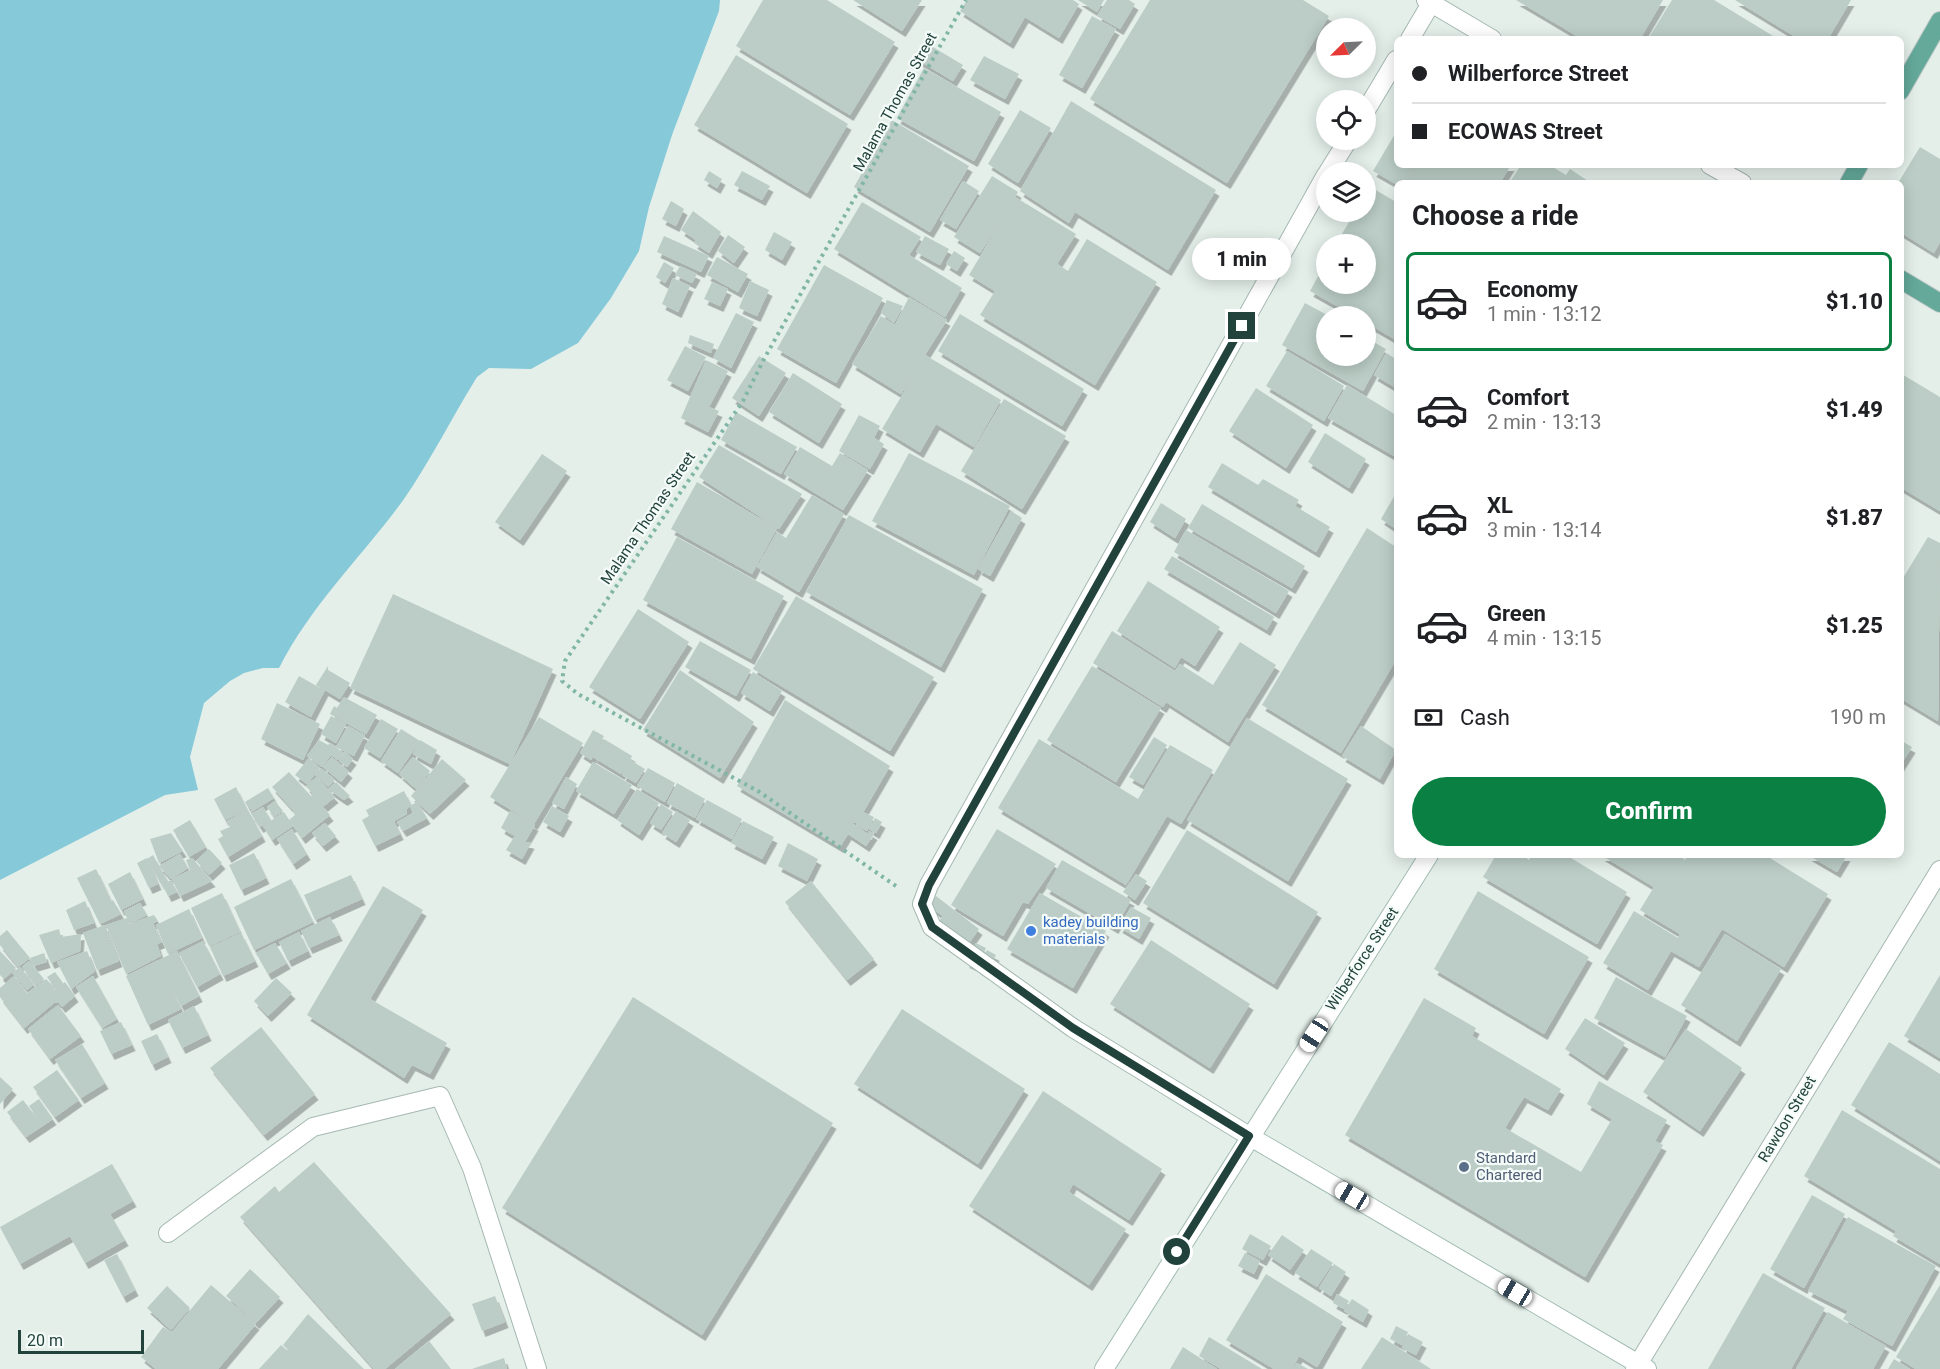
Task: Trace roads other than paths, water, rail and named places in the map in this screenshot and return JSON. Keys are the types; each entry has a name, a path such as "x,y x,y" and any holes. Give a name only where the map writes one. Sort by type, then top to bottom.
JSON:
{"main road":[{"path":"1904,84 1940,21"},
{"path":"1904,281 1940,303"}],"street":[{"path":"1412,36 1430,1 1487,36"},
{"path":"1376,94 1394,63"},
{"path":"1715,168 1737,180"},
{"path":"1316,194 929,885 922,904 932,927 1073,1028 1249,1136 1640,1367"},
{"name":"Wilberforce Street","path":"1104,1369 1249,1136 1427,858"},
{"name":"Rawdon Street","path":"1640,1367 1940,870"},
{"path":"168,1233 313,1127 440,1096 472,1168 537,1369"}],"water":[{"path":"0,0 720,0 719,11 672,135 649,207 639,251 611,298 578,343 531,369 489,368 477,377 404,499 322,601 292,644 279,668 263,668 244,673 230,681 204,703 190,757 198,790 165,795 0,880"}],"place":[{"name":"kadey building materials","path":"1031,931"},
{"name":"Standard Chartered","path":"1464,1167"}]}
